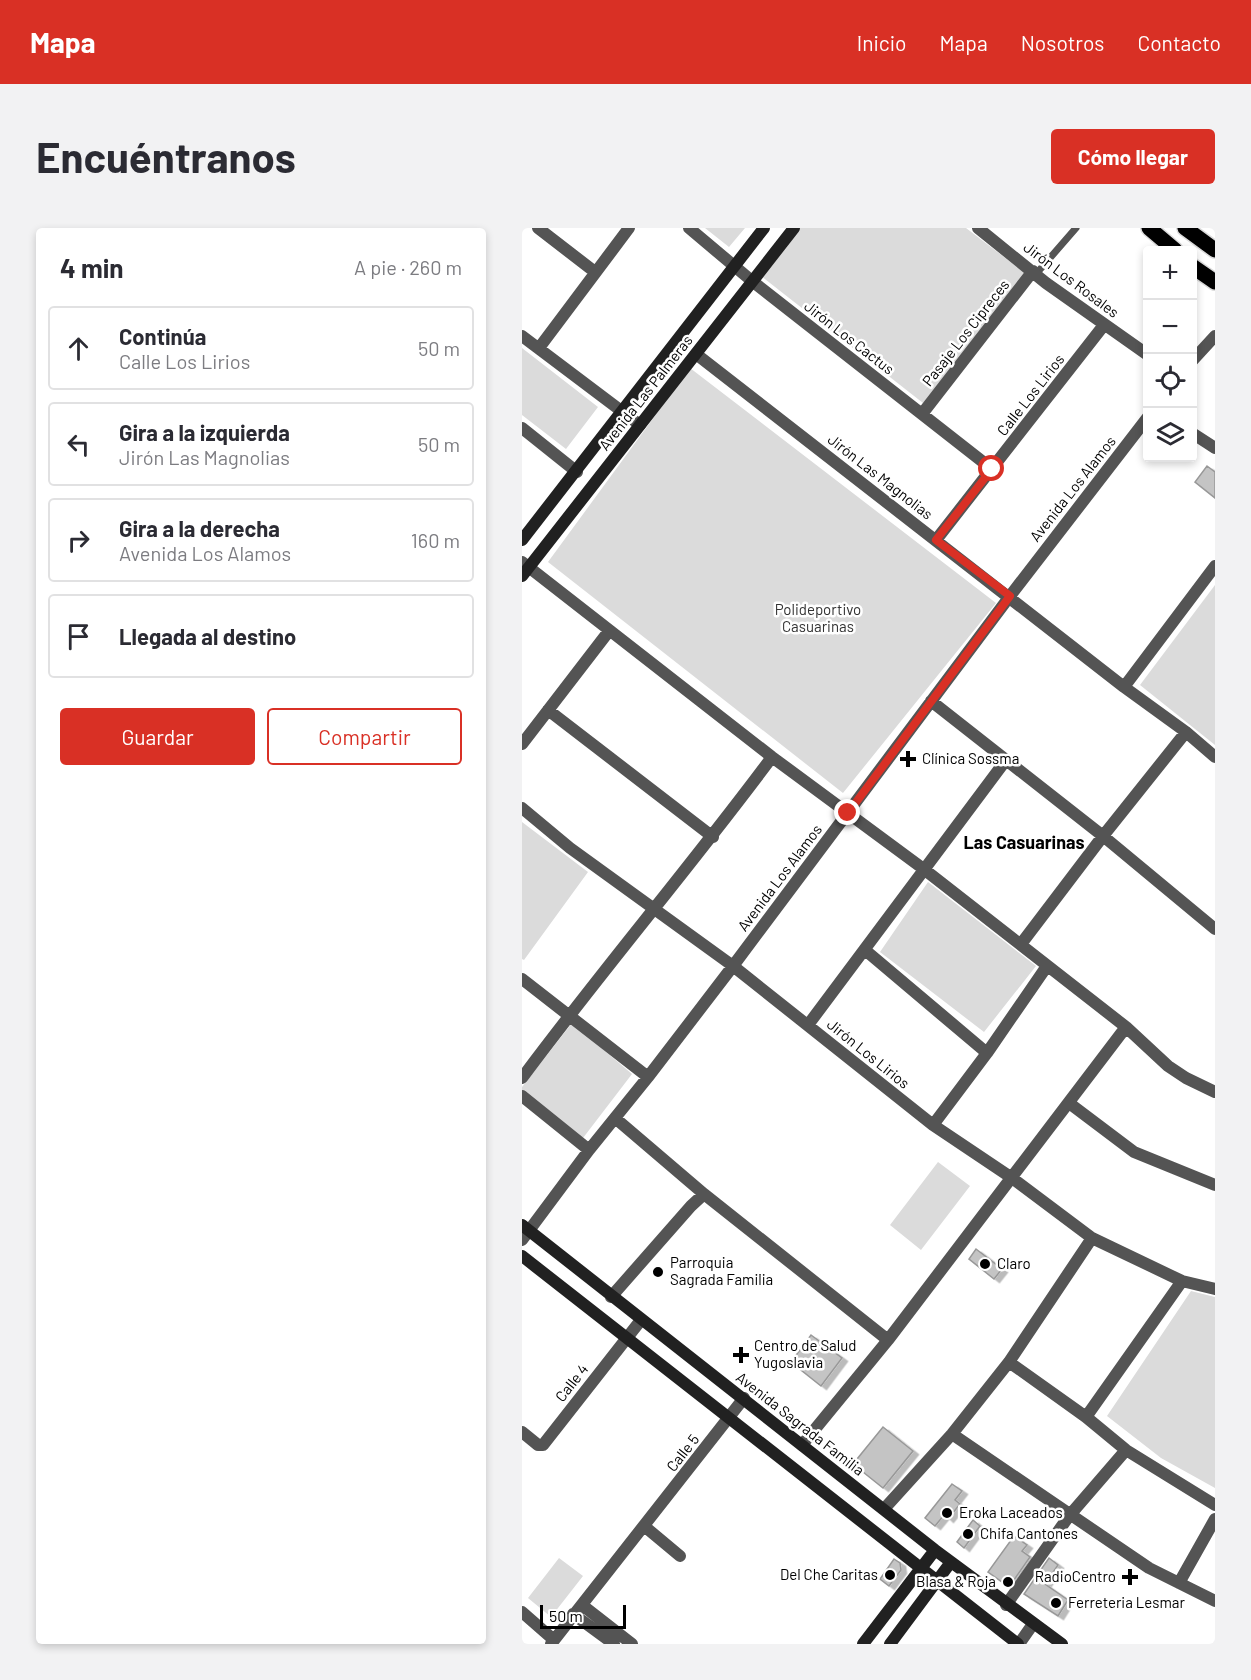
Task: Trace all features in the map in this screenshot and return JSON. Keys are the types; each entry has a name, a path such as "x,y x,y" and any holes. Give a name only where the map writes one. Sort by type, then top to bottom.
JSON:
{"main road":[{"name":"Avenida Las Palmeras","path":"522,540 764,228"},
{"name":"Avenida Las Palmeras","path":"524,568 640,425 794,228"},
{"path":"1149,228 1170,246"},
{"path":"1185,228 1215,249"},
{"path":"1197,269 1215,282"},
{"name":"Avenida Sagrada Familia","path":"524,1232 744,1398 1006,1605 1062,1644"},
{"path":"522,1256 1019,1644"},
{"path":"863,1644 935,1550"},
{"path":"890,1644 951,1562"}],"street":[{"path":"538,228 595,272"},
{"path":"539,348 629,228"},
{"name":"Jirón Los Cactus","path":"689,228 752,281 992,469"},
{"name":"Jirón Los Rosales","path":"978,228 1104,325 1147,354"},
{"name":"Pasaje Los Cipreces","path":"922,414 1035,273"},
{"name":"Calle Los Lirios","path":"936,540 1104,325"},
{"path":"522,336 640,425"},
{"path":"1197,356 1215,336"},
{"name":"Jirón Las Magnolias","path":"696,354 1010,596 1124,687 1186,732 1215,758"},
{"name":"Avenida Los Alamos","path":"524,1232 733,966 1010,596 1143,423"},
{"path":"522,428 577,472"},
{"path":"1197,436 1215,448"},
{"path":"1124,687 1215,566"},
{"path":"524,568 772,758 925,870 1126,1027 1168,1066 1215,1092"},
{"path":"522,744 609,631"},
{"path":"931,701 1103,836 1215,929"},
{"path":"548,710 713,837"},
{"path":"1020,944 1186,732"},
{"path":"522,1078 713,837 772,758"},
{"path":"808,1025 1006,760"},
{"name":"Jirón Los Lirios","path":"522,808 570,848 733,966 933,1125 1012,1178 1092,1238 1182,1281 1215,1289"},
{"path":"865,950 987,1053"},
{"path":"933,1125 987,1053 1047,966"},
{"path":"522,979 648,1077"},
{"path":"802,1446 888,1340 1126,1027"},
{"path":"522,1096 589,1150"},
{"path":"1069,1103 1134,1152 1215,1185"},
{"path":"615,1118 704,1194 888,1340"},
{"path":"611,1297 704,1194"},
{"path":"884,1509 952,1434 1009,1362 1092,1238"},
{"path":"1086,1418 1182,1281"},
{"name":"Calle 4","path":"522,1432 538,1445 543,1445 641,1320"},
{"path":"1009,1362 1126,1450 1215,1505"},
{"name":"Calle 5","path":"552,1642 744,1398"},
{"path":"952,1434 1069,1516 1149,1568 1215,1600"},
{"path":"1006,1605 1069,1516 1126,1450"},
{"path":"1179,1583 1215,1519"},
{"path":"644,1527 680,1556"},
{"path":"582,1605 632,1644"},
{"path":"522,1612 552,1642"},
{"path":"573,1614 614,1644"},
{"path":"1019,1644 1033,1624"}],"lane":[{"name":"Pasaje Los Cipreces","path":"1035,273 1076,228"}],"green space":[{"path":"705,228 745,228 729,247"},
{"path":"799,228 966,228 1025,273 923,403 761,276"},
{"path":"522,348 598,407 566,449 522,415"},
{"name":"Polideportivo Casuarinas","path":"690,368 996,603 843,793 548,562"},
{"path":"1215,585 1215,745 1140,685"},
{"path":"522,822 588,872 524,960 522,959"},
{"path":"928,882 1036,966 984,1032 880,952"},
{"path":"572,1023 632,1074 583,1138 522,1090"},
{"path":"938,1162 970,1186 921,1250 890,1225"},
{"path":"1191,1291 1215,1297 1215,1488 1161,1458 1107,1416"},
{"path":"559,1558 583,1576 551,1617 528,1598"}],"building":[{"path":"1207,466 1215,472 1215,498 1195,482"},
{"name":"Claro","path":"976,1249 1002,1269 994,1279 969,1259"},
{"path":"811,1335 842,1358 821,1386 791,1362"},
{"path":"883,1427 913,1451 883,1488 853,1464"},
{"path":"952,1484 962,1491 955,1500 960,1504 948,1519 944,1515 935,1526 925,1518"},
{"name":"Chifa Cantones","path":"973,1520 980,1526 964,1548 957,1542"},
{"path":"1014,1536 1027,1545 1022,1551 1030,1557 1009,1587 988,1572"},
{"path":"1049,1558 1058,1565 1045,1584 1068,1600 1058,1616 1024,1594"},
{"name":"Del Che Caritas","path":"894,1559 900,1563 901,1570 889,1586 880,1579"}],"place":[{"name":"Clínica Sossma","path":"908,759"},
{"name":"Claro","path":"985,1264"},
{"name":"Parroquia Sagrada Familia","path":"658,1272"},
{"name":"Centro de Salud Yugoslavia","path":"741,1355"},
{"name":"Eroka Laceados","path":"947,1513"},
{"name":"Chifa Cantones","path":"968,1534"},
{"name":"Del Che Caritas","path":"890,1575"},
{"name":"RadioCentro","path":"1130,1577"},
{"name":"Blasa & Roja","path":"1008,1582"},
{"name":"Ferreteria Lesmar","path":"1056,1603"}],"district":[{"name":"Las Casuarinas","path":"1024,843"}],"route":[{"path":"848,813 1010,596 936,540 992,469"}]}
